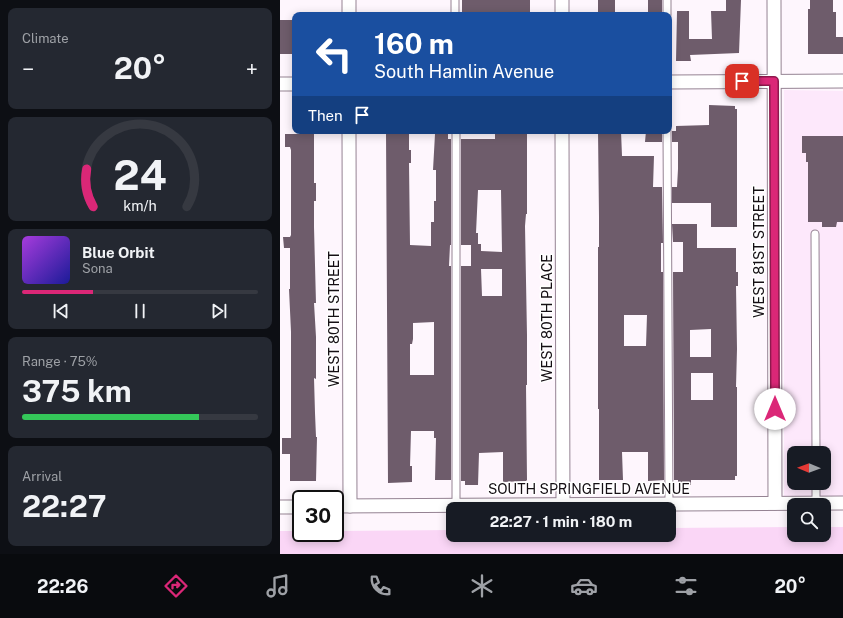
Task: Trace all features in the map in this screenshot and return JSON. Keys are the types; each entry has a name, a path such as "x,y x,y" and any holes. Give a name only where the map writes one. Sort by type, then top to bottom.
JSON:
{"street":[{"path":"349,0 349,12"},
{"path":"562,0 562,12"},
{"name":"WEST 81ST STREET","path":"774,0 776,503"},
{"path":"672,82 843,81"},
{"path":"280,84 292,84"},
{"name":"WEST 80TH STREET","path":"350,134 350,506"},
{"name":"WEST 80TH PLACE","path":"562,134 563,502"},
{"name":"SOUTH SPRINGFIELD AVENUE","path":"676,504 787,503"},
{"name":"SOUTH SPRINGFIELD AVENUE","path":"831,503 843,503"},
{"name":"SOUTH SPRINGFIELD AVENUE","path":"344,506 446,506"},
{"path":"280,507 292,507"}],"lane":[{"path":"455,0 455,12"},
{"path":"667,0 667,12"},
{"path":"456,134 456,502"},
{"path":"668,134 669,502"},
{"path":"815,234 816,446"}],"shaded area":[{"path":"784,90 843,91 843,496 784,497"},
{"path":"787,527 787,542 831,542 831,527 843,527 843,554 280,554 280,531 292,531 292,542 344,542 344,531 446,530 446,542 676,542 676,528"}],"building":[{"path":"462,0 530,0 530,12 462,12"},
{"path":"598,0 615,0 615,12 598,12"},
{"path":"648,0 662,0 662,12 648,12"},
{"path":"726,0 741,0 739,53 690,55 691,61 676,61 677,11 689,11 689,39 712,39 711,11 726,11"},
{"path":"810,0 833,0 833,12 836,12 836,37 843,37 843,54 808,54 808,9 810,9"},
{"path":"280,20 292,20 292,54 280,54"},
{"path":"709,105 735,106 735,109 737,109 737,227 711,227 711,203 672,203 672,187 677,187 678,142 672,142 672,131 676,131 676,126 709,125"},
{"path":"285,134 314,134 314,183 316,183 314,227 316,303 314,303 316,379 314,378 317,437 316,481 290,481 290,454 282,454 282,438 291,438 291,332 289,289 290,248 284,248 283,237 290,237 291,235 291,150 290,147 285,147"},
{"path":"386,134 409,134 409,150 411,150 411,163 409,163 410,245 431,246 431,222 434,222 434,201 436,201 436,170 433,170 435,134 448,134 448,139 451,139 451,245 449,266 451,266 451,480 435,480 436,438 434,438 434,431 411,431 410,466 412,466 412,482 388,483","holes":["434,322 434,375 410,375 410,344 412,344 413,339 413,323"]},
{"path":"495,134 527,134 527,214 525,226 527,335 526,481 503,482 503,452 479,453 478,485 465,485 465,481 461,481 461,266 471,266 471,245 461,245 461,139 495,139","holes":["478,190 501,190 502,252 481,251 481,244 478,244 478,233 476,233","481,269 502,269 502,296 482,296"]},
{"path":"598,134 621,134 622,156 654,156 653,187 662,187 663,243 661,243 661,272 663,272 664,480 648,481 648,452 622,452 623,480 599,480","holes":["624,315 647,315 646,346 624,346"]},
{"path":"646,134 662,134 662,142 645,142"},
{"path":"802,136 843,136 843,222 837,222 836,227 822,227 822,222 808,222 808,162 806,162 806,153 802,153"},
{"path":"672,224 697,224 697,248 736,248 736,272 738,272 738,286 736,286 737,476 735,476 735,480 691,480 691,485 678,484 678,480 674,480 673,272 683,272 683,242 673,242","holes":["711,329 711,357 690,357 690,330","691,373 713,373 713,400 691,400"]}],"route":[{"path":"742,81 774,81 775,409"}]}
